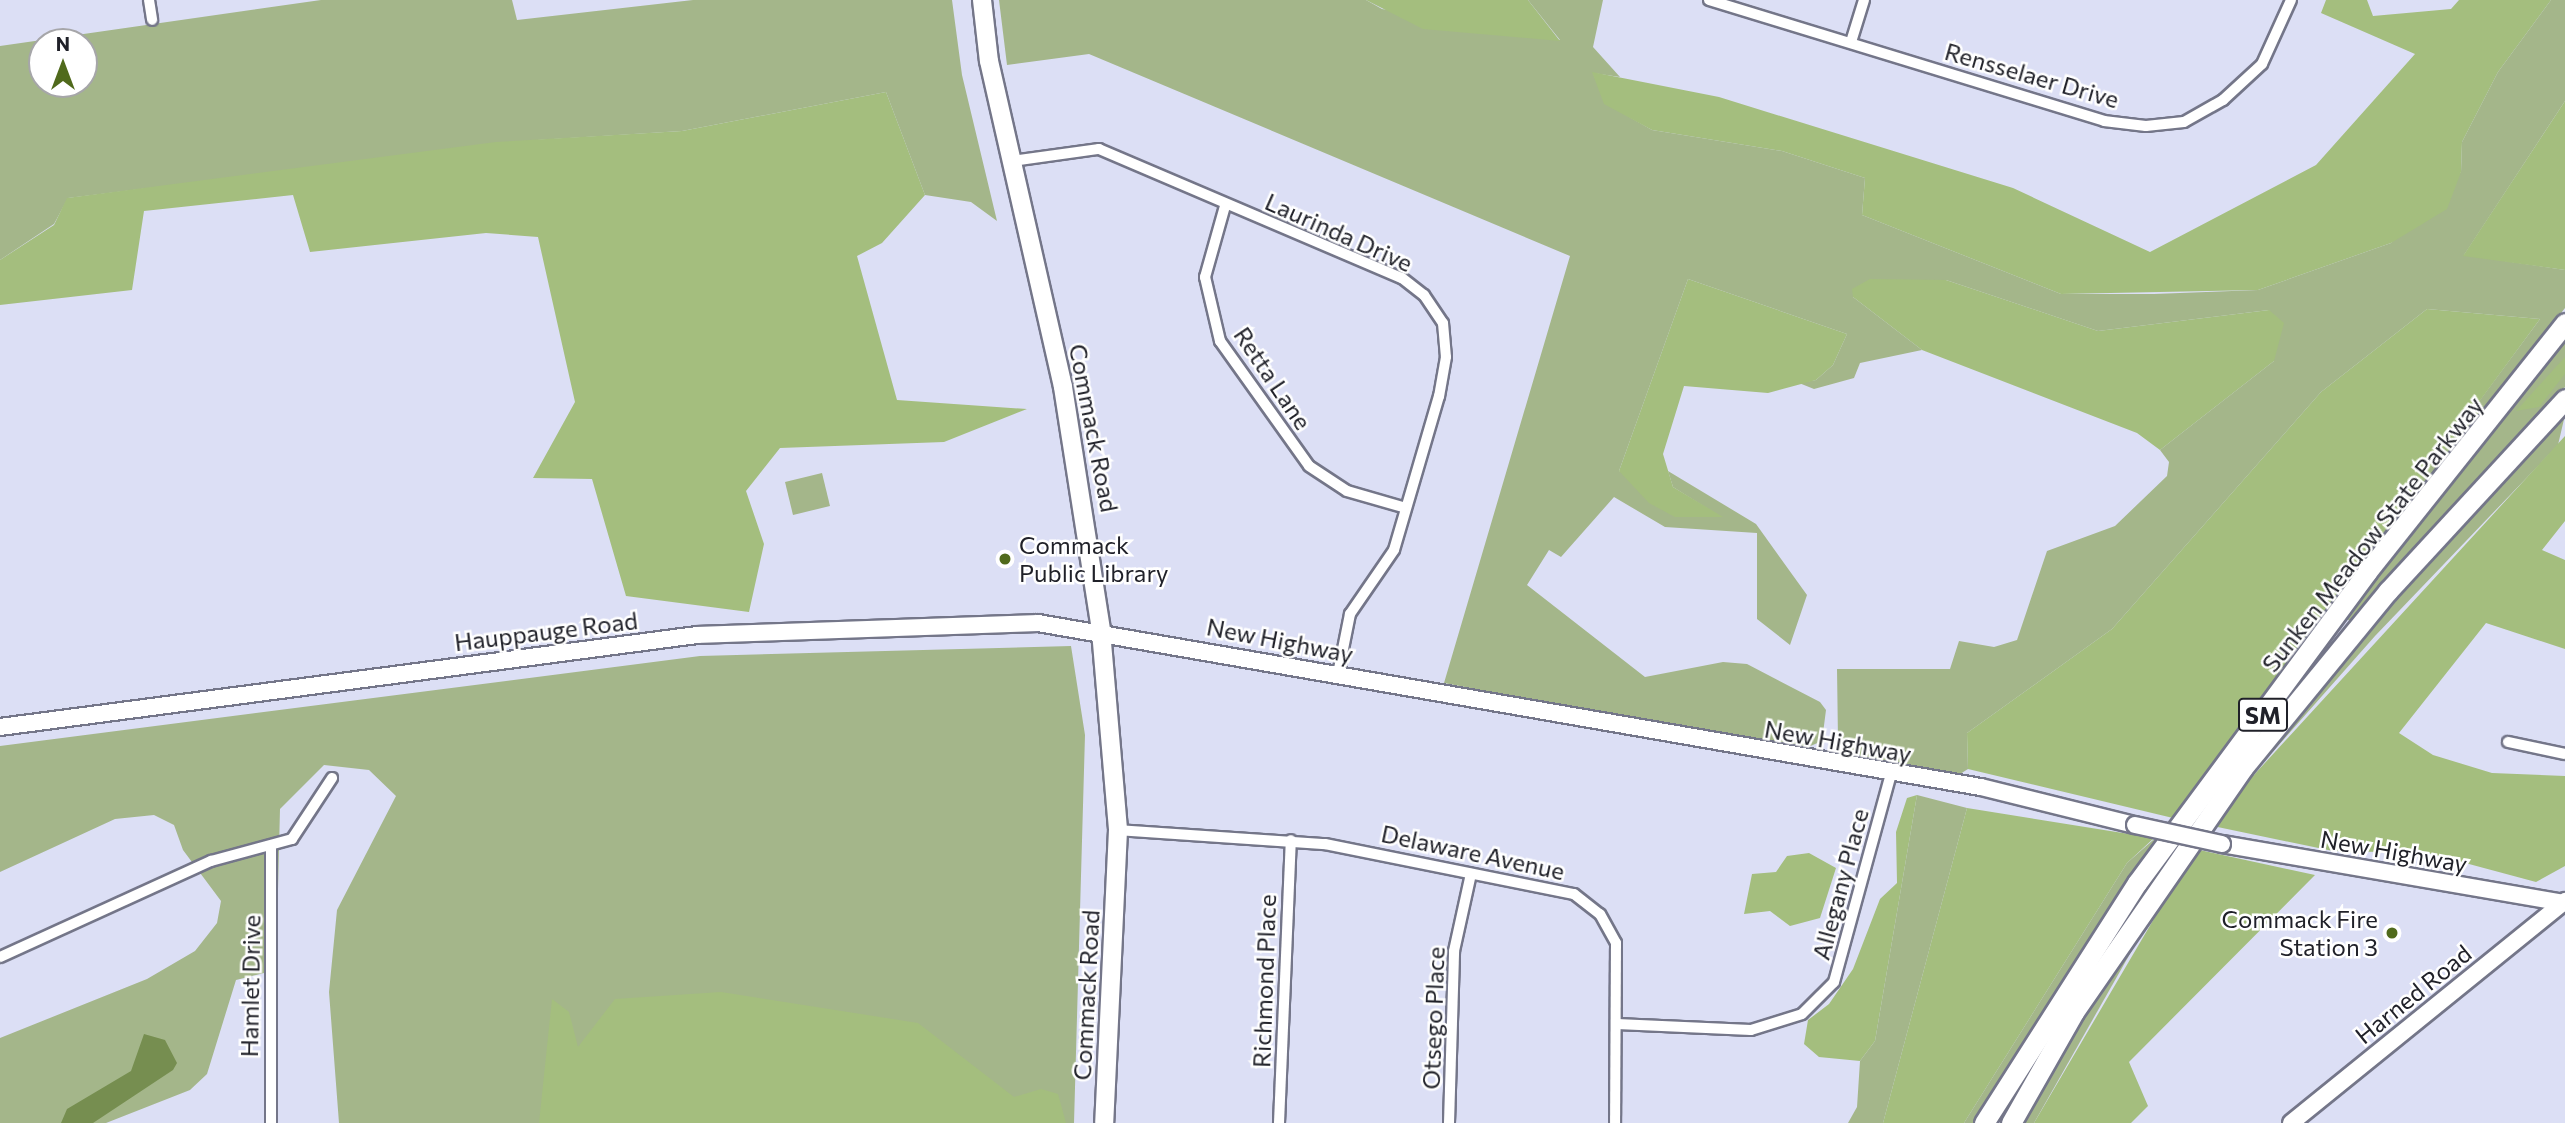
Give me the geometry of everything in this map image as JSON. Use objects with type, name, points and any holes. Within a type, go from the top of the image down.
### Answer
[{"type":"highway","name":"Sunken Meadow State Parkway","points":[[1984,1123],[2137,883],[2367,572],[2565,323]]},
{"type":"highway","name":"Sunken Meadow State Parkway","points":[[2011,1123],[2096,979],[2243,768],[2388,591],[2565,398]]},
{"type":"main road","name":"Commack Road","points":[[982,0],[1012,161],[1063,387],[1101,631],[1118,830],[1104,1123]]},
{"type":"street","points":[[149,0],[152,20]]},
{"type":"street","name":"Rensselaer Drive","points":[[1709,0],[2104,121],[2146,126],[2183,122],[2223,100],[2262,64],[2291,0]]},
{"type":"street","points":[[1851,42],[1864,0]]},
{"type":"street","name":"Laurinda Drive","points":[[1012,161],[1099,149],[1225,206],[1402,278],[1443,323],[1446,358],[1439,396],[1394,550],[1350,614],[1338,674]]},
{"type":"street","name":"Retta Lane","points":[[1225,206],[1205,277],[1220,341],[1309,466],[1348,491],[1406,508]]},
{"type":"street","name":"Hauppauge Road","points":[[0,727],[697,635],[1038,623],[1101,631]]},
{"type":"street","name":"New Highway","points":[[1101,631],[1891,774],[1981,787],[2222,844],[2564,902]]},
{"type":"street","points":[[2508,742],[2565,754]]},
{"type":"street","name":"Allegany Place","points":[[1617,1024],[1751,1030],[1802,1014],[1834,982],[1891,774]]},
{"type":"street","points":[[0,957],[211,861],[271,849],[296,834],[332,778]]},
{"type":"street","name":"Delaware Avenue","points":[[1118,830],[1291,840],[1574,894],[1600,914],[1616,943],[1615,1123]]},
{"type":"street","name":"Richmond Place","points":[[1279,1123],[1291,840]]},
{"type":"street","name":"Hamlet Drive","points":[[271,849],[271,1123]]},
{"type":"street","name":"Otsego Place","points":[[1449,1123],[1454,951],[1471,874]]},
{"type":"street","name":"Harned Road","points":[[2291,1123],[2564,902]]},
{"type":"shaded area","points":[[321,0],[512,0],[517,20],[693,0],[952,0],[962,75],[997,221],[971,202],[925,195],[886,92],[682,131],[537,140],[68,198],[54,224],[0,260],[0,46],[28,42],[28,98],[98,98],[98,32]]},
{"type":"shaded area","points":[[999,0],[1366,0],[1382,9],[1560,40],[1528,0],[1603,0],[1593,47],[1620,77],[1593,73],[1605,103],[1652,130],[1782,151],[1865,178],[1862,215],[2061,294],[2154,294],[2258,290],[2391,243],[2461,172],[2462,142],[2498,72],[2551,0],[2565,0],[2565,101],[2464,255],[2565,270],[2565,308],[2193,788],[2540,319],[2427,309],[2321,392],[2112,629],[1967,733],[1968,769],[1960,774],[1850,758],[1838,741],[1837,669],[1950,669],[1959,641],[1994,647],[2017,640],[2047,551],[2115,526],[2167,476],[2169,462],[2160,450],[2274,361],[2269,310],[2098,331],[1946,280],[1853,297],[1922,350],[1860,363],[1854,378],[1814,389],[1799,383],[1816,380],[1833,365],[1847,334],[1688,279],[1619,471],[1721,517],[1673,487],[1668,471],[1756,524],[1807,595],[1790,645],[1757,619],[1757,533],[1665,527],[1614,497],[1561,557],[1549,550],[1527,585],[1645,677],[1723,662],[1747,664],[1820,702],[1826,710],[1822,741],[1799,751],[1444,683],[1570,256],[1089,54],[1007,65]]},
{"type":"shaded area","points":[[1366,0],[1528,0],[1560,41],[1423,29]]},
{"type":"shaded area","points":[[2326,0],[2367,0],[2373,16],[2451,9],[2459,0],[2551,0],[2498,72],[2462,142],[2461,172],[2447,209],[2391,243],[2258,290],[2061,294],[1862,215],[1865,178],[1782,151],[1652,130],[1604,104],[1592,72],[1719,97],[2013,188],[2150,252],[2316,165],[2415,54],[2321,13]]},
{"type":"shaded area","points":[[886,92],[925,195],[882,243],[857,256],[897,400],[1027,409],[944,442],[780,448],[746,491],[764,544],[749,612],[626,596],[592,479],[533,478],[575,402],[538,237],[486,233],[310,252],[293,195],[144,211],[132,290],[0,305],[0,260],[54,225],[67,198],[496,142],[682,131]]},
{"type":"shaded area","points":[[2565,101],[2565,270],[2463,256]]},
{"type":"shaded area","points":[[1688,279],[1847,334],[1833,365],[1816,380],[1768,393],[1684,386],[1663,454],[1673,487],[1723,517],[1675,517],[1649,503],[1619,471]]},
{"type":"shaded area","points":[[1870,279],[1946,280],[2098,331],[2269,310],[2284,323],[2274,361],[2160,450],[2137,433],[1922,350],[1853,297],[1852,289]]},
{"type":"shaded area","points":[[2427,309],[2540,319],[2173,818],[1968,769],[1967,733],[2112,629],[2321,392]]},
{"type":"shaded area","points":[[2565,333],[2565,387],[2353,624],[2346,618]]},
{"type":"shaded area","points":[[2565,357],[2565,374],[2539,407],[2516,411]]},
{"type":"shaded area","points":[[2565,415],[2558,445],[2375,636],[2208,825],[2341,657]]},
{"type":"shaded area","points":[[2565,436],[2565,521],[2542,550],[2565,560],[2565,649],[2486,623],[2399,733],[2433,755],[2492,773],[2565,776],[2565,866],[2536,882],[2428,853],[2333,851],[2208,825]]},
{"type":"shaded area","points":[[822,473],[830,506],[793,515],[785,482]]},
{"type":"shaded area","points":[[1071,646],[1085,735],[1074,1123],[339,1123],[329,992],[337,910],[396,796],[369,770],[324,765],[280,809],[276,970],[236,980],[207,1074],[190,1090],[106,1123],[0,1123],[0,1038],[147,979],[195,951],[217,923],[221,901],[183,850],[174,825],[154,815],[115,819],[0,872],[0,746],[700,656]]},
{"type":"shaded area","points":[[1917,795],[1967,808],[1883,1123],[1848,1123],[1857,1107],[1860,1061],[1875,1041]]},
{"type":"shaded area","points":[[1917,795],[1875,1041],[1860,1061],[1819,1057],[1804,1044],[1808,1020],[1829,1004],[1853,969],[1880,899],[1897,883],[1896,832],[1907,798]]},
{"type":"shaded area","points":[[1967,808],[2154,838],[2127,863],[1964,1123],[1883,1123]]},
{"type":"shaded area","points":[[2153,840],[2159,842],[2114,901],[1977,1123],[1964,1123],[2127,863]]},
{"type":"shaded area","points":[[2190,848],[2034,1123],[2016,1123],[2022,1112]]},
{"type":"shaded area","points":[[2195,849],[2315,875],[2129,1062],[2148,1106],[2131,1123],[2034,1123]]},
{"type":"shaded area","points":[[1809,853],[1836,868],[1820,918],[1790,926],[1770,911],[1744,914],[1752,874],[1776,872],[1787,856]]},
{"type":"shaded area","points":[[721,992],[918,1023],[1014,1097],[1041,1089],[1058,1094],[1066,1123],[539,1123],[552,999],[569,1012],[578,1047],[615,999]]},
{"type":"shaded area","points":[[144,1034],[165,1040],[177,1063],[173,1070],[93,1123],[61,1123],[67,1109],[131,1071]]},
{"type":"place","name":"Commack Public Library","points":[[1005,559]]},
{"type":"place","name":"Commack Fire Station 3","points":[[2392,933]]}]
